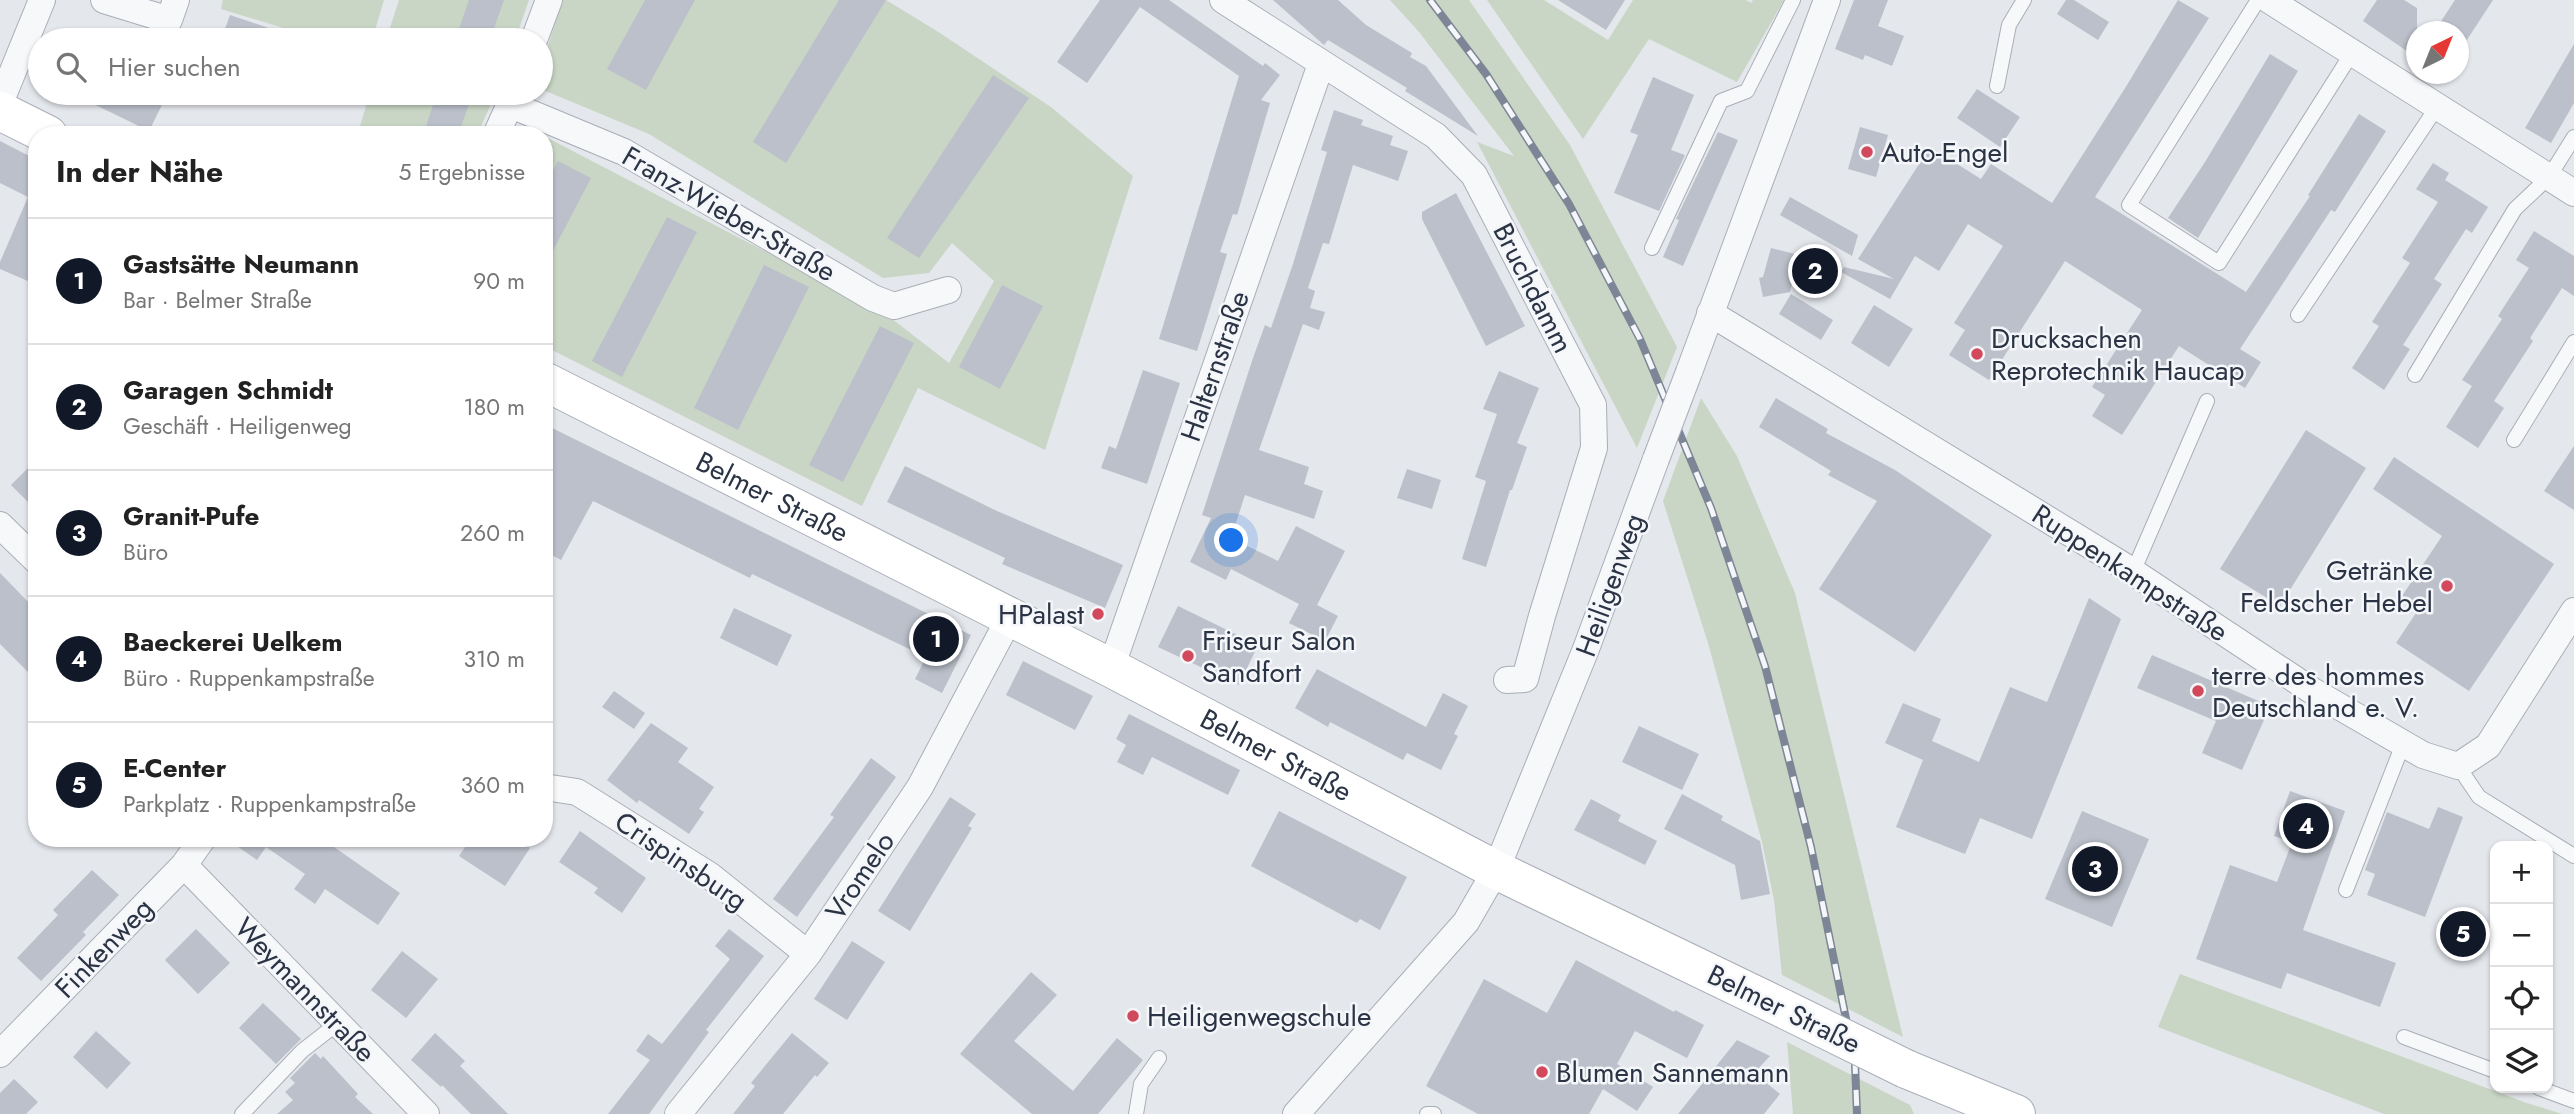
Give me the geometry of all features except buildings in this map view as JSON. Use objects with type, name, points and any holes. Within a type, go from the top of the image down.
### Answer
[{"type":"street","points":[[31,28],[42,0]]},
{"type":"street","points":[[104,0],[169,20],[176,0]]},
{"type":"street","points":[[538,28],[549,0]]},
{"type":"street","name":"Bruchdamm","points":[[1223,0],[1436,136],[1474,175],[1593,405],[1594,448],[1525,679],[1507,680]]},
{"type":"street","name":"Heiligenweg","points":[[1296,1114],[1466,922],[1496,870],[1586,649],[1827,0]]},
{"type":"street","points":[[2269,0],[2574,193]]},
{"type":"street","points":[[0,103],[28,34]]},
{"type":"street","name":"Halternstraße","points":[[1111,668],[1321,64]]},
{"type":"street","points":[[500,126],[510,105]]},
{"type":"street","name":"Franz-Wieber-Straße","points":[[526,105],[624,152],[873,298],[894,306],[948,290]]},
{"type":"street","points":[[0,111],[30,126]]},
{"type":"street","name":"Ruppenkampstraße","points":[[1710,313],[2133,572],[2311,690],[2423,755],[2458,766]]},
{"type":"street","name":"Belmer Straße","points":[[553,386],[1111,668],[1496,870],[1906,1069],[2016,1114]]},
{"type":"street","points":[[0,525],[28,552]]},
{"type":"street","points":[[2458,766],[2488,746],[2574,611]]},
{"type":"street","name":"Vromelo","points":[[678,1114],[808,954],[920,787],[1010,617]]},
{"type":"street","name":"Crispinsburg","points":[[553,788],[577,792],[709,875],[808,954]]},
{"type":"street","name":"Finkenweg","points":[[0,1054],[184,865],[197,847]]},
{"type":"street","name":"Weymannstraße","points":[[184,865],[426,1114]]},
{"type":"lane","points":[[1651,248],[1721,101],[1747,91],[1793,0]]},
{"type":"lane","points":[[1997,86],[2009,25],[2024,0]]},
{"type":"lane","points":[[2258,0],[2129,205],[2219,263],[2352,53]]},
{"type":"lane","points":[[2298,314],[2437,107]]},
{"type":"lane","points":[[2415,375],[2515,209],[2549,177],[2574,137]]},
{"type":"lane","points":[[2514,440],[2574,342]]},
{"type":"lane","points":[[2133,572],[2207,401]]},
{"type":"lane","points":[[2346,890],[2403,744]]},
{"type":"lane","points":[[2458,766],[2479,797],[2574,856]]},
{"type":"lane","points":[[242,1114],[302,1051],[338,1023]]},
{"type":"lane","points":[[2404,1037],[2490,1069]]},
{"type":"lane","points":[[1136,1114],[1141,1084],[1159,1058]]},
{"type":"lane","points":[[2552,1093],[2574,1101]]},
{"type":"lane","points":[[1427,1114],[1434,1114]]},
{"type":"green space","points":[[223,0],[384,0],[376,28],[284,28],[221,9]]},
{"type":"green space","points":[[399,0],[529,0],[519,28],[390,28]]},
{"type":"green space","points":[[563,0],[886,0],[1051,107],[1133,176],[1045,450],[918,388],[862,506],[553,351],[553,141],[887,315],[949,363],[994,281],[952,243],[929,273],[883,278],[649,134],[553,94],[553,30]]},
{"type":"green space","points":[[1390,0],[1469,0],[1570,145],[1677,347],[1637,448],[1477,142],[1514,156],[1419,32]]},
{"type":"green space","points":[[1487,0],[1544,0],[1608,40],[1633,0],[1746,0],[1751,3],[1753,0],[1784,0],[1737,82],[1649,39],[1583,139]]},
{"type":"green space","points":[[366,105],[491,105],[481,126],[360,126]]},
{"type":"green space","points":[[1701,398],[1737,456],[1795,593],[1903,1037],[1782,975],[1774,900],[1762,842],[1708,643],[1663,501]]},
{"type":"green space","points":[[2180,974],[2490,1089],[2490,1093],[2500,1093],[2562,1114],[2384,1114],[2158,1027]]},
{"type":"green space","points":[[1787,1042],[1910,1105],[1914,1114],[1793,1114]]},
{"type":"railway","points":[[1430,0],[1486,74],[1569,204],[1640,339],[1711,508],[1765,666],[1811,847],[1855,1063],[1857,1114]]},
{"type":"place","name":"Auto-Engel","points":[[1867,152]]},
{"type":"place","name":"Garagen Schmidt","points":[[1815,271]]},
{"type":"place","name":"Drucksachen Reprotechnik Haucap","points":[[1977,354]]},
{"type":"place","name":"Getränke Feldscher Hebel","points":[[2447,586]]},
{"type":"place","name":"HPalast","points":[[1098,614]]},
{"type":"place","name":"Gastsätte Neumann","points":[[936,639]]},
{"type":"place","name":"Friseur Salon Sandfort","points":[[1188,656]]},
{"type":"place","name":"terre des hommes Deutschland e. V.","points":[[2198,691]]},
{"type":"place","name":"Baeckerei Uelkem","points":[[2306,826]]},
{"type":"place","name":"Granit-Pufe","points":[[2095,869]]},
{"type":"place","name":"E-Center","points":[[2463,934]]},
{"type":"place","name":"Heiligenwegschule","points":[[1133,1016]]},
{"type":"place","name":"Blumen Sannemann","points":[[1542,1072]]}]
